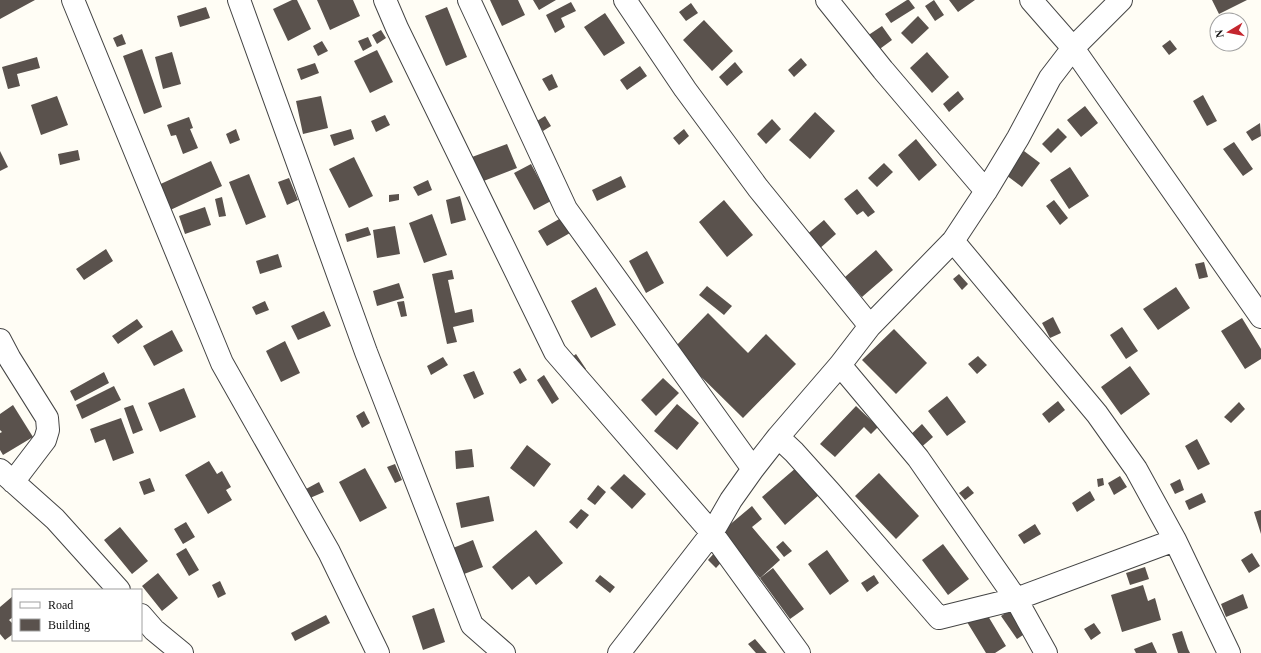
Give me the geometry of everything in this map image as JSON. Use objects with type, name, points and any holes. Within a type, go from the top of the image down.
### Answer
[{"type":"street","points":[[73,0],[222,363],[329,552],[378,653]]},
{"type":"street","points":[[239,0],[366,352],[472,625],[504,653]]},
{"type":"street","points":[[385,0],[397,28],[555,352],[712,533],[800,653]]},
{"type":"street","points":[[468,0],[566,209],[753,469]]},
{"type":"street","points":[[625,0],[685,89],[758,188],[870,326]]},
{"type":"street","points":[[827,0],[883,70],[986,191]]},
{"type":"street","points":[[1031,0],[1073,48],[1261,317]]},
{"type":"street","points":[[619,653],[712,533],[731,500],[778,437],[840,365],[870,326],[953,241],[986,191],[1018,138],[1050,78],[1073,48],[1121,0]]},
{"type":"street","points":[[953,241],[1097,414],[1136,469],[1175,540],[1229,653]]},
{"type":"street","points":[[0,340],[46,418],[48,430],[45,440],[7,476],[55,519],[117,589]]},
{"type":"street","points":[[840,365],[918,458],[1016,599],[1046,653]]},
{"type":"street","points":[[778,437],[794,452],[830,492],[939,618],[1016,599],[1175,540]]},
{"type":"street","points":[[142,616],[154,630],[182,653]]},
{"type":"building","points":[[0,0],[35,0],[0,19]]},
{"type":"building","points":[[292,0],[297,0],[311,29],[288,41],[273,9]]},
{"type":"building","points":[[317,0],[353,0],[360,16],[330,30]]},
{"type":"building","points":[[490,0],[518,0],[525,15],[502,26]]},
{"type":"building","points":[[533,0],[556,0],[539,10]]},
{"type":"building","points":[[909,0],[915,8],[891,23],[885,14]]},
{"type":"building","points":[[934,0],[944,15],[935,21],[925,6]]},
{"type":"building","points":[[949,0],[975,0],[958,12]]},
{"type":"building","points":[[1212,0],[1247,0],[1223,12],[1218,12]]},
{"type":"building","points":[[571,2],[576,11],[561,18],[565,27],[555,33],[546,15]]},
{"type":"building","points":[[691,3],[698,13],[686,21],[679,12]]},
{"type":"building","points":[[206,7],[210,18],[180,27],[177,16]]},
{"type":"building","points":[[447,7],[467,57],[446,66],[425,16]]},
{"type":"building","points":[[605,13],[625,43],[604,56],[584,27]]},
{"type":"building","points":[[918,16],[929,28],[912,44],[901,33]]},
{"type":"building","points":[[704,20],[733,51],[712,71],[683,40]]},
{"type":"building","points":[[882,26],[892,40],[877,51],[867,36]]},
{"type":"building","points":[[381,30],[386,38],[377,44],[372,35]]},
{"type":"building","points":[[122,34],[126,44],[117,47],[113,38]]},
{"type":"building","points":[[368,37],[372,46],[363,51],[358,41]]},
{"type":"building","points":[[1170,40],[1177,49],[1169,55],[1162,46]]},
{"type":"building","points":[[322,41],[328,51],[318,56],[313,46]]},
{"type":"building","points":[[142,49],[162,107],[144,114],[123,56]]},
{"type":"building","points":[[377,50],[393,82],[370,93],[354,61]]},
{"type":"building","points":[[172,52],[181,84],[163,89],[155,57]]},
{"type":"building","points":[[927,52],[949,77],[932,93],[910,68]]},
{"type":"building","points":[[37,57],[40,68],[17,74],[20,86],[8,89],[2,67]]},
{"type":"building","points":[[801,58],[807,65],[794,77],[788,70]]},
{"type":"building","points":[[735,62],[743,72],[727,86],[719,77]]},
{"type":"building","points":[[315,63],[319,73],[301,80],[297,69]]},
{"type":"building","points":[[640,66],[647,76],[627,90],[620,80]]},
{"type":"building","points":[[552,74],[558,87],[549,91],[542,79]]},
{"type":"building","points":[[958,91],[964,99],[949,112],[943,104]]},
{"type":"building","points":[[1203,95],[1217,121],[1207,126],[1193,101]]},
{"type":"building","points":[[57,96],[68,125],[41,135],[31,105]]},
{"type":"building","points":[[321,96],[328,128],[303,134],[296,101]]},
{"type":"building","points":[[1085,106],[1098,123],[1081,137],[1067,120]]},
{"type":"building","points":[[815,112],[835,131],[810,159],[789,140]]},
{"type":"building","points":[[385,115],[390,125],[376,132],[371,121]]},
{"type":"building","points":[[545,116],[551,126],[543,131],[537,121]]},
{"type":"building","points":[[189,117],[193,128],[190,129],[198,148],[183,154],[176,135],[171,136],[167,125]]},
{"type":"building","points":[[772,119],[781,129],[766,144],[757,134]]},
{"type":"building","points":[[1260,123],[1261,136],[1252,141],[1246,132]]},
{"type":"building","points":[[1058,128],[1067,137],[1051,153],[1042,144]]},
{"type":"building","points":[[236,129],[240,140],[230,144],[226,134]]},
{"type":"building","points":[[351,129],[354,139],[334,146],[330,135]]},
{"type":"building","points":[[684,129],[689,136],[679,145],[673,138]]},
{"type":"building","points":[[916,139],[937,165],[919,181],[898,155]]},
{"type":"building","points":[[1234,142],[1253,169],[1243,176],[1223,149]]},
{"type":"building","points":[[507,144],[517,168],[481,182],[472,157]]},
{"type":"building","points":[[78,150],[80,160],[60,165],[58,154]]},
{"type":"building","points":[[0,151],[8,167],[0,171]]},
{"type":"building","points":[[1024,151],[1040,163],[1022,187],[1006,175]]},
{"type":"building","points":[[354,157],[373,196],[349,208],[329,169]]},
{"type":"building","points":[[211,161],[222,186],[166,212],[154,187]]},
{"type":"building","points":[[884,163],[893,172],[877,187],[868,178]]},
{"type":"building","points":[[531,164],[551,201],[534,210],[514,173]]},
{"type":"building","points":[[1070,167],[1089,196],[1069,209],[1050,180]]},
{"type":"building","points":[[249,174],[266,217],[246,225],[229,182]]},
{"type":"building","points":[[621,176],[626,187],[597,201],[592,190]]},
{"type":"building","points":[[289,178],[298,200],[287,205],[278,182]]},
{"type":"building","points":[[428,180],[432,190],[418,196],[413,187]]},
{"type":"building","points":[[857,189],[875,212],[868,217],[863,211],[857,215],[844,199]]},
{"type":"building","points":[[399,194],[399,200],[389,202],[389,195]]},
{"type":"building","points":[[460,196],[466,220],[451,224],[446,200]]},
{"type":"building","points":[[222,197],[226,216],[219,217],[215,199]]},
{"type":"building","points":[[724,200],[753,235],[727,257],[699,222]]},
{"type":"building","points":[[1054,200],[1068,218],[1060,225],[1046,206]]},
{"type":"building","points":[[205,207],[211,225],[185,234],[179,216]]},
{"type":"building","points":[[432,214],[447,255],[424,263],[409,223]]},
{"type":"building","points":[[561,218],[570,233],[547,246],[538,231]]},
{"type":"building","points":[[824,220],[836,234],[818,250],[805,236]]},
{"type":"building","points":[[395,226],[400,254],[377,258],[373,230]]},
{"type":"building","points":[[368,227],[371,235],[347,242],[345,234]]},
{"type":"building","points":[[106,249],[113,261],[84,280],[76,269]]},
{"type":"building","points":[[876,250],[893,270],[862,297],[845,277]]},
{"type":"building","points":[[647,251],[664,283],[646,293],[629,261]]},
{"type":"building","points":[[278,254],[282,267],[260,274],[256,261]]},
{"type":"building","points":[[1204,262],[1208,277],[1199,279],[1195,264]]},
{"type":"building","points":[[452,270],[454,279],[448,280],[455,313],[472,309],[474,322],[453,327],[457,342],[447,344],[432,274]]},
{"type":"building","points":[[959,274],[968,284],[962,290],[953,279]]},
{"type":"building","points":[[399,283],[404,298],[377,306],[373,291]]},
{"type":"building","points":[[707,286],[732,306],[724,315],[699,295]]},
{"type":"building","points":[[596,287],[616,325],[591,338],[571,301]]},
{"type":"building","points":[[1176,287],[1190,308],[1158,330],[1143,309]]},
{"type":"building","points":[[265,301],[269,310],[256,315],[252,307]]},
{"type":"building","points":[[404,301],[407,316],[401,317],[397,302]]},
{"type":"building","points":[[324,311],[331,326],[298,340],[291,326]]},
{"type":"building","points":[[708,313],[748,353],[766,334],[796,364],[743,418],[673,349]]},
{"type":"building","points":[[1053,317],[1061,333],[1050,338],[1042,323]]},
{"type":"building","points":[[1242,318],[1261,349],[1261,359],[1245,369],[1221,331]]},
{"type":"building","points":[[137,319],[143,327],[118,344],[112,336]]},
{"type":"building","points":[[1122,327],[1138,351],[1126,359],[1110,335]]},
{"type":"building","points":[[894,329],[927,363],[896,394],[862,360]]},
{"type":"building","points":[[172,330],[183,351],[154,366],[143,346]]},
{"type":"building","points":[[285,341],[300,373],[281,382],[266,351]]},
{"type":"building","points":[[576,354],[586,369],[578,375],[567,361]]},
{"type":"building","points":[[978,356],[987,365],[977,374],[968,364]]},
{"type":"building","points":[[443,357],[448,365],[431,375],[427,366]]},
{"type":"building","points":[[1130,366],[1150,394],[1121,415],[1101,387]]},
{"type":"building","points":[[520,368],[527,380],[520,384],[513,372]]},
{"type":"building","points":[[474,371],[484,394],[474,399],[463,375]]},
{"type":"building","points":[[104,372],[109,383],[75,401],[70,391]]},
{"type":"building","points":[[544,375],[559,399],[552,404],[537,380]]},
{"type":"building","points":[[663,378],[679,393],[656,416],[641,400]]},
{"type":"building","points":[[114,386],[121,400],[82,419],[76,405]]},
{"type":"building","points":[[184,388],[196,417],[160,432],[148,403]]},
{"type":"building","points":[[947,396],[966,422],[947,436],[928,411]]},
{"type":"building","points":[[1058,401],[1065,410],[1049,423],[1042,414]]},
{"type":"building","points":[[1239,402],[1245,409],[1231,423],[1224,417]]},
{"type":"building","points":[[677,404],[699,423],[677,450],[654,431]]},
{"type":"building","points":[[13,405],[33,437],[3,455],[0,450],[0,433],[2,432],[0,430],[0,414]]},
{"type":"building","points":[[133,405],[143,430],[133,434],[124,408]]},
{"type":"building","points":[[856,406],[878,427],[871,434],[864,427],[835,457],[820,444]]},
{"type":"building","points":[[364,411],[370,423],[362,428],[356,416]]},
{"type":"building","points":[[121,418],[134,453],[113,461],[105,439],[95,443],[90,429]]},
{"type":"building","points":[[922,424],[933,437],[918,450],[907,438]]},
{"type":"building","points":[[1197,439],[1210,464],[1198,470],[1185,446]]},
{"type":"building","points":[[527,445],[551,464],[534,487],[510,468]]},
{"type":"building","points":[[472,449],[474,467],[456,469],[455,451]]},
{"type":"building","points":[[209,461],[217,474],[222,471],[231,487],[226,490],[232,500],[208,514],[185,475]]},
{"type":"building","points":[[395,464],[402,480],[395,483],[387,467]]},
{"type":"building","points":[[797,467],[820,494],[785,525],[762,497]]},
{"type":"building","points":[[365,468],[387,508],[360,522],[339,482]]},
{"type":"building","points":[[879,473],[919,516],[896,539],[855,496]]},
{"type":"building","points":[[624,474],[646,494],[632,509],[610,488]]},
{"type":"building","points":[[1120,476],[1127,487],[1114,495],[1108,483]]},
{"type":"building","points":[[150,478],[155,491],[144,495],[139,482]]},
{"type":"building","points":[[1103,478],[1104,485],[1098,487],[1097,479]]},
{"type":"building","points":[[1180,479],[1184,490],[1175,494],[1170,484]]},
{"type":"building","points":[[319,482],[324,492],[310,498],[306,489]]},
{"type":"building","points":[[598,485],[606,492],[595,505],[587,499]]},
{"type":"building","points":[[968,486],[974,493],[965,500],[959,493]]},
{"type":"building","points":[[1090,491],[1095,500],[1077,512],[1072,503]]},
{"type":"building","points":[[1202,493],[1206,502],[1189,510],[1185,501]]},
{"type":"building","points":[[489,496],[494,521],[461,528],[456,503]]},
{"type":"building","points":[[752,506],[762,519],[752,527],[780,560],[760,578],[721,532]]},
{"type":"building","points":[[581,509],[589,515],[577,529],[569,522]]},
{"type":"building","points":[[1261,510],[1261,534],[1254,512]]},
{"type":"building","points":[[186,522],[195,537],[183,544],[174,529]]},
{"type":"building","points":[[1035,524],[1041,534],[1024,544],[1018,535]]},
{"type":"building","points":[[120,527],[148,561],[132,574],[104,540]]},
{"type":"building","points":[[536,530],[563,563],[536,585],[529,576],[512,590],[492,567]]},
{"type":"building","points":[[473,540],[483,567],[464,574],[453,548]]},
{"type":"building","points":[[783,541],[792,551],[784,557],[776,547]]},
{"type":"building","points":[[943,544],[969,579],[948,595],[922,560]]},
{"type":"building","points":[[186,548],[199,570],[189,576],[176,554]]},
{"type":"building","points":[[827,550],[849,581],[830,595],[808,564]]},
{"type":"building","points":[[716,551],[725,558],[716,568],[708,560]]},
{"type":"building","points":[[1252,553],[1260,566],[1249,573],[1241,560]]},
{"type":"building","points":[[1145,567],[1149,579],[1130,585],[1126,573]]},
{"type":"building","points":[[773,568],[804,609],[790,619],[760,578]]},
{"type":"building","points":[[158,573],[178,598],[162,611],[142,586]]},
{"type":"building","points":[[600,575],[615,587],[610,593],[595,581]]},
{"type":"building","points":[[874,575],[879,583],[867,592],[861,583]]},
{"type":"building","points":[[220,581],[226,594],[218,598],[212,585]]},
{"type":"building","points":[[1143,585],[1148,601],[1155,598],[1161,620],[1122,632],[1111,595]]},
{"type":"building","points":[[1243,594],[1248,608],[1226,617],[1221,604]]},
{"type":"building","points":[[12,597],[12,618],[9,620],[12,623],[12,635],[5,640],[0,634],[0,607]]},
{"type":"building","points":[[434,608],[445,642],[423,650],[412,616]]},
{"type":"building","points":[[1010,610],[1026,633],[1017,639],[1001,616]]},
{"type":"building","points":[[985,611],[1006,646],[995,653],[986,653],[967,622]]},
{"type":"building","points":[[326,615],[330,623],[295,641],[291,633]]},
{"type":"building","points":[[1094,623],[1101,633],[1091,640],[1084,629]]},
{"type":"building","points":[[1182,631],[1190,653],[1178,653],[1172,634]]},
{"type":"building","points":[[755,639],[767,653],[756,653],[748,644]]},
{"type":"building","points":[[1152,642],[1157,653],[1136,653],[1134,649]]}]
